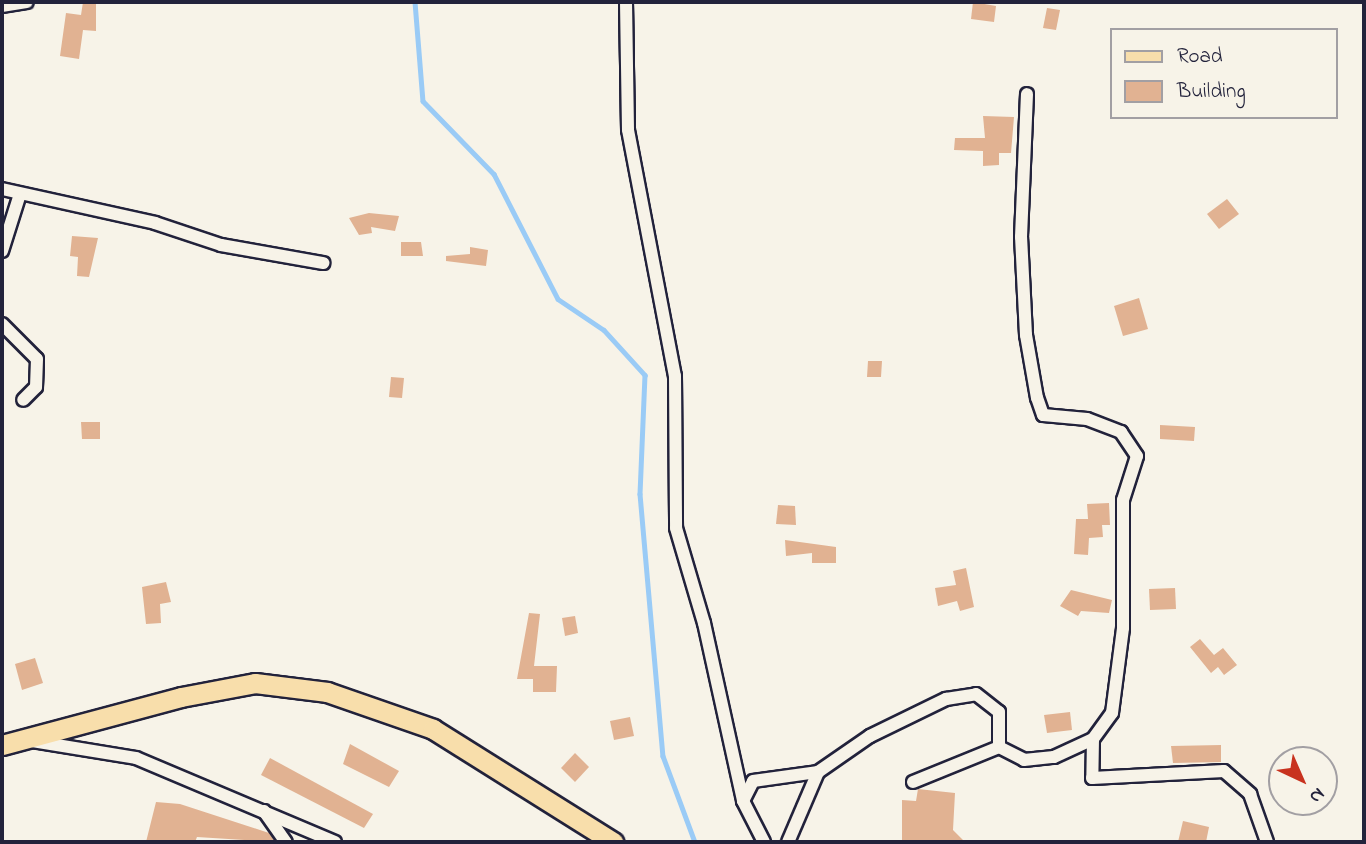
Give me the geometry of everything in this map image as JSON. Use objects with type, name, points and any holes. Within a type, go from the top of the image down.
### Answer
[{"type":"main road","points":[[2,745],[181,697],[255,683],[327,692],[433,729],[613,842]]},
{"type":"street","points":[[2,6],[27,2]]},
{"type":"street","points":[[626,2],[628,130],[675,376],[676,528],[704,623],[743,801],[764,842]]},
{"type":"street","points":[[913,782],[999,747],[1024,760],[1054,757],[1093,739],[1112,713],[1123,628],[1123,500],[1137,456],[1121,432],[1087,419],[1043,415],[1037,398],[1026,335],[1021,237],[1027,94]]},
{"type":"street","points":[[2,190],[155,223],[221,246],[323,263]]},
{"type":"street","points":[[2,251],[20,194]]},
{"type":"street","points":[[2,324],[37,359],[36,387],[23,400]]},
{"type":"street","points":[[743,801],[754,781],[818,772],[870,736],[946,699],[976,694],[999,712],[999,747]]},
{"type":"street","points":[[1093,739],[1092,778],[1224,771],[1251,794],[1267,842]]},
{"type":"street","points":[[28,740],[136,758],[335,842]]},
{"type":"street","points":[[788,842],[818,772]]},
{"type":"street","points":[[263,810],[286,842]]},
{"type":"building","points":[[83,2],[96,2],[96,31],[83,30],[79,59],[60,56],[66,13],[81,15]]},
{"type":"building","points":[[973,2],[996,6],[994,22],[971,19]]},
{"type":"building","points":[[1047,8],[1060,10],[1056,30],[1043,28]]},
{"type":"building","points":[[983,116],[1014,117],[1011,153],[999,153],[999,165],[983,166],[983,151],[954,150],[955,138],[985,138]]},
{"type":"building","points":[[1227,199],[1239,214],[1219,229],[1207,214]]},
{"type":"building","points":[[369,213],[399,216],[395,231],[371,227],[372,233],[359,235],[349,218]]},
{"type":"building","points":[[72,236],[98,238],[89,277],[77,276],[78,257],[70,256]]},
{"type":"building","points":[[401,242],[421,242],[423,256],[401,256]]},
{"type":"building","points":[[470,247],[488,250],[486,266],[446,261],[446,256],[470,254]]},
{"type":"building","points":[[1139,298],[1148,329],[1123,336],[1114,306]]},
{"type":"building","points":[[868,361],[882,361],[881,377],[867,377]]},
{"type":"building","points":[[391,377],[404,378],[402,398],[389,397]]},
{"type":"building","points":[[81,422],[100,422],[100,439],[82,439]]},
{"type":"building","points":[[1160,425],[1195,427],[1194,441],[1160,439]]},
{"type":"building","points":[[1109,503],[1110,525],[1102,525],[1103,537],[1089,538],[1088,555],[1074,554],[1076,519],[1088,519],[1087,504]]},
{"type":"building","points":[[778,505],[795,506],[796,525],[776,524]]},
{"type":"building","points":[[785,540],[836,547],[836,563],[812,563],[812,553],[786,556]]},
{"type":"building","points":[[966,568],[974,607],[960,611],[957,601],[938,606],[935,588],[956,585],[953,571]]},
{"type":"building","points":[[166,582],[171,602],[160,604],[161,623],[146,624],[142,587]]},
{"type":"building","points":[[1175,588],[1176,609],[1150,610],[1149,589]]},
{"type":"building","points":[[1071,590],[1112,600],[1109,613],[1081,611],[1078,616],[1060,606]]},
{"type":"building","points":[[529,613],[540,614],[534,666],[557,666],[556,692],[533,692],[533,679],[517,679]]},
{"type":"building","points":[[575,616],[578,633],[565,636],[562,618]]},
{"type":"building","points":[[1200,639],[1214,655],[1223,648],[1237,665],[1224,675],[1218,667],[1211,673],[1190,647]]},
{"type":"building","points":[[35,658],[43,683],[22,690],[15,664]]},
{"type":"building","points":[[1070,712],[1072,730],[1047,733],[1044,715]]},
{"type":"building","points":[[630,717],[634,736],[614,740],[610,721]]},
{"type":"building","points":[[350,744],[399,771],[389,787],[343,764]]},
{"type":"building","points":[[1221,745],[1221,762],[1173,763],[1171,746]]},
{"type":"building","points":[[575,753],[589,767],[575,782],[561,768]]},
{"type":"building","points":[[270,758],[373,814],[364,828],[261,775]]},
{"type":"building","points":[[918,789],[955,793],[953,830],[965,842],[902,842],[902,800],[916,801]]},
{"type":"building","points":[[156,802],[180,804],[269,833],[275,842],[197,837],[195,842],[146,842]]},
{"type":"building","points":[[1183,821],[1209,827],[1206,842],[1178,842]]},
{"type":"waterway","points":[[415,2],[423,101],[494,174],[558,299],[604,330],[645,375],[640,494],[663,756],[695,842]]}]
